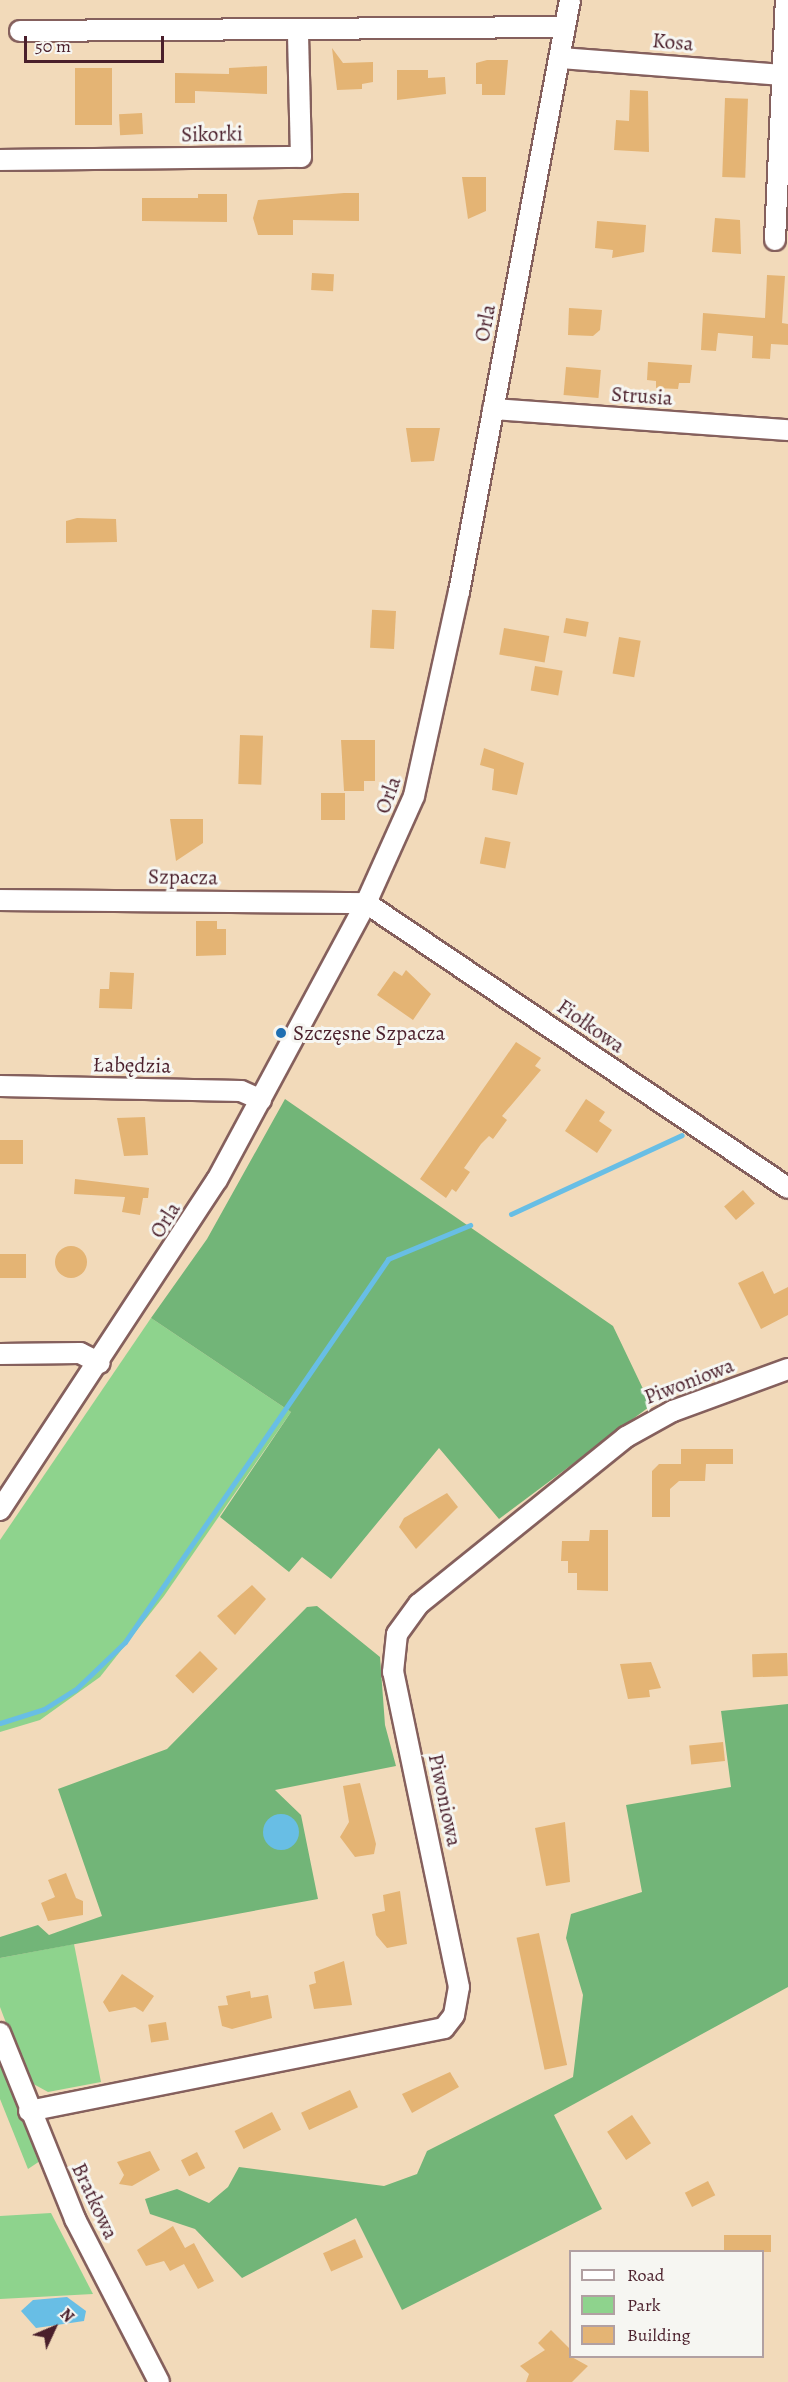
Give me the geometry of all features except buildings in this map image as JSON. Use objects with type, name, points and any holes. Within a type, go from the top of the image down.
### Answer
[{"type":"street","name":"Orla","points":[[0,1510],[190,1227],[366,903],[405,821],[428,748],[561,58],[570,0]]},
{"type":"street","points":[[775,240],[786,0]]},
{"type":"street","points":[[20,31],[298,33],[565,27]]},
{"type":"street","name":"Sikorki","points":[[0,160],[301,157],[298,33]]},
{"type":"street","name":"Kosa","points":[[561,58],[782,75]]},
{"type":"street","name":"Strusia","points":[[493,409],[788,430]]},
{"type":"street","name":"Szpacza","points":[[0,900],[366,903]]},
{"type":"street","name":"Fiołkowa","points":[[366,903],[788,1188]]},
{"type":"street","name":"Łabędzia","points":[[0,1086],[241,1091],[261,1100]]},
{"type":"street","points":[[0,1354],[80,1353],[99,1363]]},
{"type":"street","name":"Piwoniowa","points":[[29,2110],[444,2028],[454,2015],[459,1987],[393,1672],[397,1634],[419,1604],[626,1437],[673,1411],[788,1370]]},
{"type":"street","name":"Bratkowa","points":[[0,2033],[29,2110],[75,2219],[159,2382]]},
{"type":"green space","points":[[285,1099],[613,1326],[645,1393],[657,1401],[499,1519],[439,1448],[331,1579],[302,1557],[289,1572],[220,1517],[291,1412],[151,1318],[207,1239]]},
{"type":"green space","points":[[151,1318],[291,1412],[164,1596],[100,1677],[40,1720],[0,1732],[0,1540]]},
{"type":"green space","points":[[317,1606],[380,1657],[385,1725],[396,1766],[275,1790],[301,1815],[318,1899],[0,1958],[0,1937],[38,1925],[49,1935],[102,1916],[58,1789],[167,1749],[307,1607]]},
{"type":"green space","points":[[788,1704],[788,1987],[554,2115],[602,2209],[402,2310],[356,2218],[242,2278],[195,2229],[150,2214],[145,2199],[177,2189],[209,2203],[228,2187],[239,2167],[384,2186],[417,2174],[427,2151],[573,2077],[583,1995],[566,1938],[571,1914],[642,1892],[626,1805],[731,1787],[721,1711]]},
{"type":"green space","points":[[74,1944],[101,2082],[48,2092],[28,2081],[0,2007],[0,1958]]},
{"type":"green space","points":[[0,2061],[40,2161],[28,2169],[0,2099]]},
{"type":"green space","points":[[51,2213],[93,2294],[0,2299],[0,2216]]},
{"type":"water","points":[[281,1814],[294,1819],[299,1832],[294,1845],[281,1850],[268,1845],[263,1832],[268,1819]]},
{"type":"water","points":[[67,2297],[86,2311],[84,2321],[36,2328],[21,2311],[33,2300]]},
{"type":"waterway","points":[[511,1214],[682,1135]]},
{"type":"waterway","points":[[0,1723],[44,1709],[75,1690],[125,1642],[388,1259],[470,1225]]},
{"type":"place","name":"Szczęsne Szpacza","points":[[281,1033]]}]
